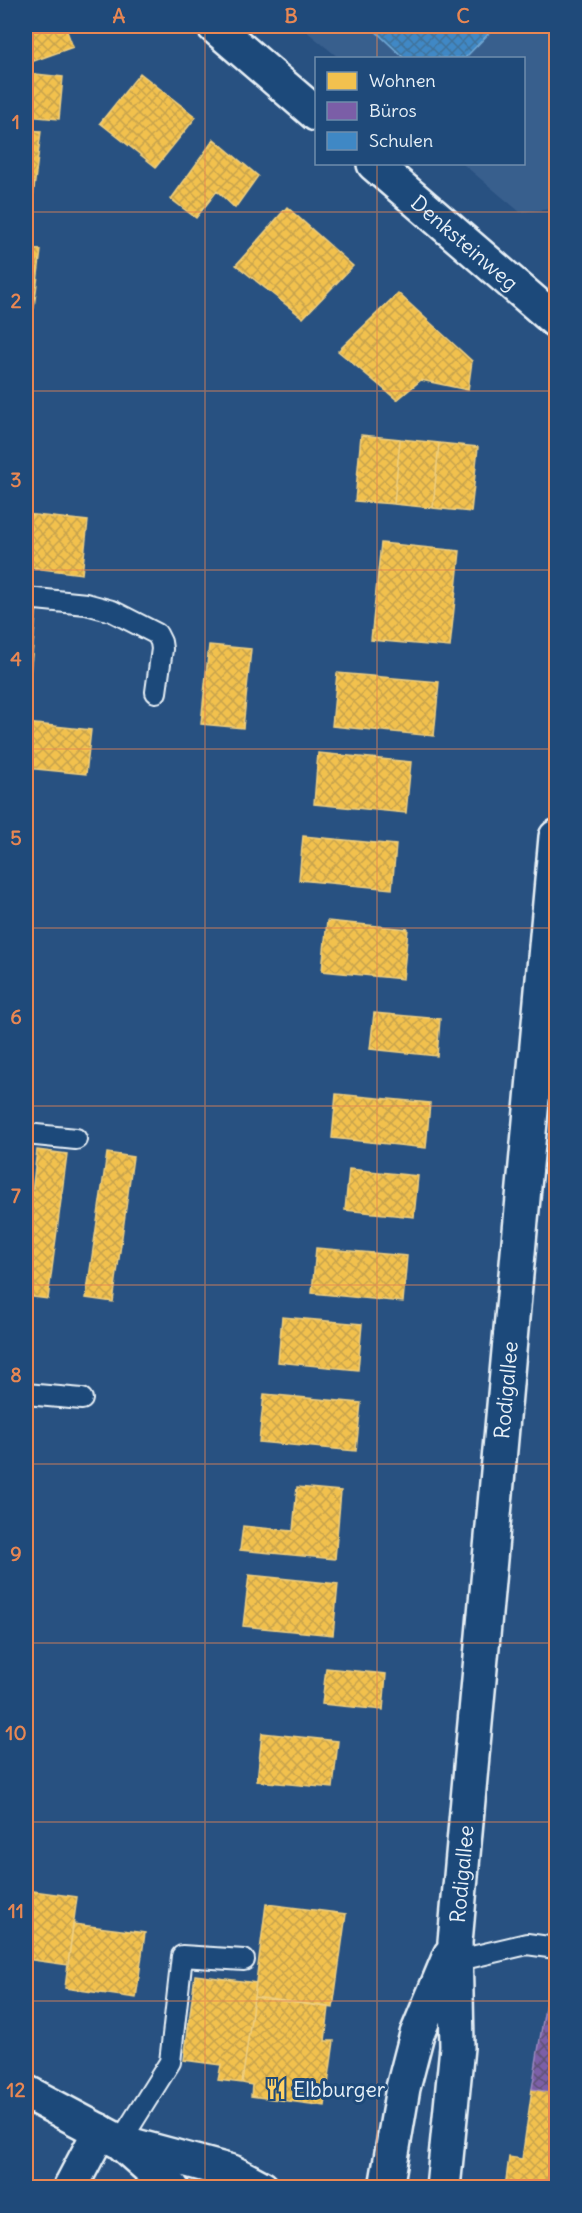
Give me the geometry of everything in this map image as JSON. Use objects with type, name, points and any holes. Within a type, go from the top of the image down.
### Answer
[{"type":"main road","points":[[214,26],[315,113]]},
{"type":"main road","name":"Denksteinweg","points":[[375,165],[556,321]]},
{"type":"main road","name":"Rodigallee","points":[[444,2187],[457,2047],[455,1952],[556,837]]},
{"type":"main road","name":"Rodigallee","points":[[386,2187],[403,2088],[417,2034],[455,1952]]},
{"type":"main road","points":[[26,2092],[110,2137],[172,2187]]},
{"type":"main road","points":[[70,2187],[110,2137]]},
{"type":"main road","points":[[110,2137],[232,2172],[262,2187]]},
{"type":"lane","points":[[26,598],[86,604],[112,611],[157,634],[162,642],[162,649],[156,692]]},
{"type":"lane","points":[[26,1134],[76,1140]]},
{"type":"lane","points":[[26,1394],[82,1399]]},
{"type":"lane","points":[[455,1952],[527,1944],[556,1948]]},
{"type":"lane","points":[[110,2137],[170,2062],[182,1956],[244,1960]]},
{"type":"shaded area","points":[[300,26],[556,26],[553,209],[520,212],[464,165],[525,165],[525,57],[338,57]]},
{"type":"building: Wohnen","points":[[26,26],[65,26],[73,47],[31,62],[26,48]]},
{"type":"building: Wohnen","points":[[26,73],[63,77],[59,119],[26,116]]},
{"type":"building: Wohnen","points":[[140,73],[196,117],[156,167],[100,123]]},
{"type":"building: Wohnen","points":[[26,130],[41,131],[32,206],[26,205]]},
{"type":"building: Wohnen","points":[[214,139],[258,176],[235,208],[217,191],[196,218],[171,199]]},
{"type":"building: Wohnen","points":[[287,207],[353,266],[303,318],[236,265]]},
{"type":"building: Wohnen","points":[[26,249],[41,250],[34,308],[26,307]]},
{"type":"building: Wohnen","points":[[398,293],[472,361],[468,390],[421,380],[397,400],[338,351]]},
{"type":"building: Wohnen","points":[[361,435],[400,439],[394,504],[355,501]]},
{"type":"building: Wohnen","points":[[400,439],[439,443],[433,508],[394,504]]},
{"type":"building: Wohnen","points":[[439,443],[478,447],[471,512],[433,508]]},
{"type":"building: Wohnen","points":[[26,514],[88,521],[82,574],[26,567]]},
{"type":"building: Wohnen","points":[[381,543],[460,551],[450,647],[371,640]]},
{"type":"building: Wohnen","points":[[26,605],[37,606],[29,684],[26,684]]},
{"type":"building: Wohnen","points":[[209,645],[251,649],[243,728],[201,724]]},
{"type":"building: Wohnen","points":[[337,673],[439,682],[434,736],[332,726]]},
{"type":"building: Wohnen","points":[[26,723],[91,730],[86,774],[26,768]]},
{"type":"building: Wohnen","points":[[318,753],[411,762],[406,813],[314,804]]},
{"type":"building: Wohnen","points":[[303,836],[396,845],[392,889],[299,880]]},
{"type":"building: Wohnen","points":[[327,921],[408,929],[403,979],[322,971]]},
{"type":"building: Wohnen","points":[[374,1013],[440,1019],[437,1056],[370,1049]]},
{"type":"building: Wohnen","points":[[336,1094],[430,1103],[426,1148],[332,1138]]},
{"type":"building: Wohnen","points":[[37,1150],[67,1154],[48,1299],[26,1296],[26,1243]]},
{"type":"building: Wohnen","points":[[107,1153],[133,1157],[113,1302],[86,1298]]},
{"type":"building: Wohnen","points":[[349,1169],[418,1176],[414,1217],[345,1210]]},
{"type":"building: Wohnen","points":[[316,1248],[407,1256],[403,1302],[312,1293]]},
{"type":"building: Wohnen","points":[[282,1317],[362,1324],[358,1370],[278,1362]]},
{"type":"building: Wohnen","points":[[264,1394],[361,1403],[356,1451],[259,1442]]},
{"type":"building: Wohnen","points":[[297,1487],[341,1491],[335,1559],[240,1550],[243,1526],[293,1531]]},
{"type":"building: Wohnen","points":[[249,1575],[338,1584],[333,1635],[243,1626]]},
{"type":"building: Wohnen","points":[[326,1668],[386,1674],[383,1710],[322,1704]]},
{"type":"building: Wohnen","points":[[262,1733],[338,1741],[333,1788],[257,1781]]},
{"type":"building: Wohnen","points":[[26,1890],[77,1897],[68,1965],[26,1959]]},
{"type":"building: Wohnen","points":[[266,1904],[346,1914],[333,2008],[254,1997]]},
{"type":"building: Wohnen","points":[[73,1924],[145,1933],[136,1998],[65,1988]]},
{"type":"building: Wohnen","points":[[195,1975],[256,1983],[242,2083],[218,2080],[221,2065],[184,2060]]},
{"type":"building: Wohnen","points":[[254,1997],[329,2007],[325,2041],[334,2041],[325,2106],[251,2096],[252,2085],[242,2083]]},
{"type":"building: Wohnen","points":[[532,2089],[556,2093],[556,2188],[505,2188],[509,2157],[522,2159]]},
{"type":"building: Büros","points":[[552,1964],[556,1965],[556,2093],[532,2089]]},
{"type":"building: Schulen","points":[[370,26],[496,26],[466,57],[403,57]]},
{"type":"place","name":"Elbburger","points":[[276,2089]]}]
